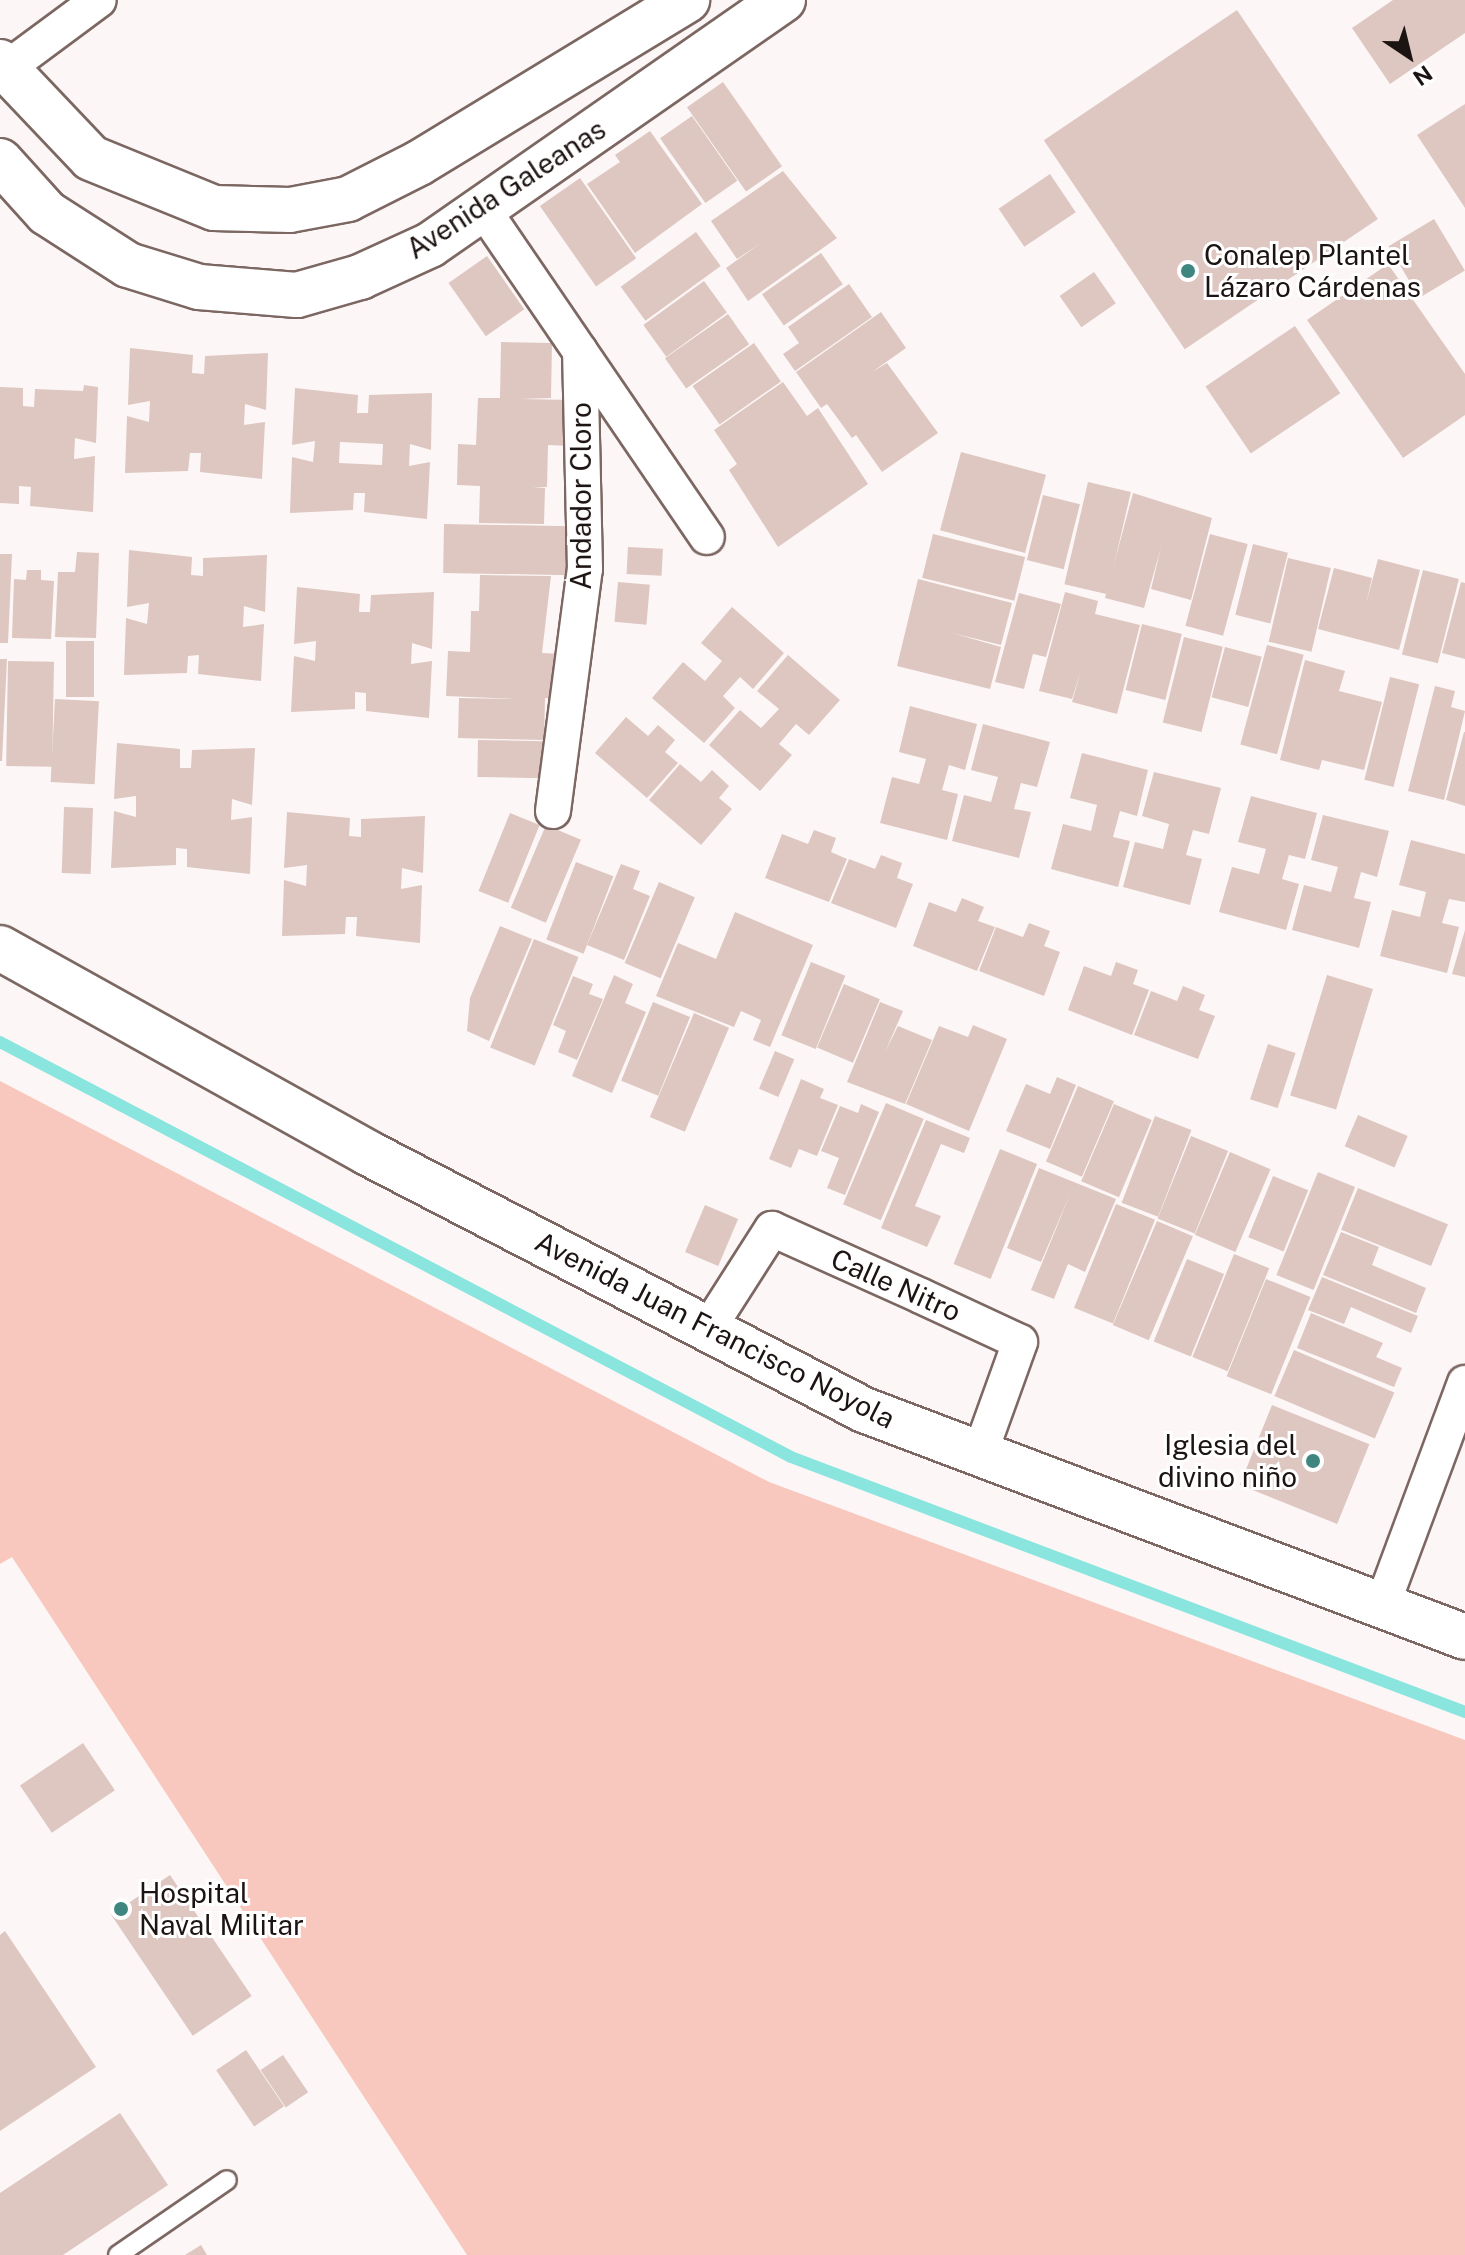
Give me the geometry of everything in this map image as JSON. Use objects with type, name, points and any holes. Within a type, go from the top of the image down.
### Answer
[{"type":"street","points":[[99,0],[3,65],[91,158],[214,208],[290,210],[348,199],[419,163],[687,0]]},
{"type":"street","points":[[699,0],[726,40]]},
{"type":"street","name":"Avenida Galeanas","points":[[0,161],[47,213],[128,265],[199,287],[297,295],[388,264],[430,245],[783,0]]},
{"type":"street","points":[[483,209],[707,537]]},
{"type":"street","name":"Andador Cloro","points":[[553,811],[585,569],[580,351]]},
{"type":"street","name":"Avenida Juan Francisco Noyola","points":[[0,948],[368,1153],[864,1410],[1465,1637]]},
{"type":"street","name":"Calle Nitro","points":[[708,1329],[772,1229],[935,1303],[1020,1342],[980,1453]]},
{"type":"street","points":[[1382,1606],[1465,1383]]},
{"type":"lane","points":[[118,2255],[227,2180]]},
{"type":"shaded area","points":[[0,1081],[769,1482],[1465,1740],[1465,2255],[467,2255],[12,1557],[0,1564]]},
{"type":"building","points":[[1393,0],[1465,0],[1465,33],[1390,84],[1352,28]]},
{"type":"building","points":[[1237,10],[1378,219],[1185,349],[1044,140]]},
{"type":"building","points":[[723,82],[782,166],[746,192],[687,107]]},
{"type":"building","points":[[1465,104],[1465,208],[1417,135]]},
{"type":"building","points":[[692,116],[737,181],[705,203],[660,138]]},
{"type":"building","points":[[650,131],[702,204],[635,253],[587,184],[620,162],[615,155]]},
{"type":"building","points":[[783,171],[837,238],[748,301],[726,268],[761,243],[737,259],[711,221]]},
{"type":"building","points":[[1050,174],[1076,212],[1024,247],[999,209]]},
{"type":"building","points":[[580,178],[636,258],[596,286],[540,206]]},
{"type":"building","points":[[1434,219],[1465,270],[1419,298],[1389,246]]},
{"type":"building","points":[[696,232],[721,266],[645,321],[621,287]]},
{"type":"building","points":[[821,253],[843,284],[784,325],[762,294]]},
{"type":"building","points":[[487,256],[524,309],[486,336],[448,283]]},
{"type":"building","points":[[1388,264],[1465,374],[1465,415],[1403,458],[1307,320]]},
{"type":"building","points":[[1094,272],[1116,303],[1081,327],[1060,296]]},
{"type":"building","points":[[704,281],[727,313],[666,357],[643,325]]},
{"type":"building","points":[[849,284],[872,317],[795,371],[783,354],[799,343],[788,327]]},
{"type":"building","points":[[881,312],[906,348],[872,372],[887,363],[938,433],[882,472],[856,435],[852,438],[827,404],[821,408],[796,372]]},
{"type":"building","points":[[728,314],[749,344],[686,388],[665,358]]},
{"type":"building","points":[[1295,326],[1340,393],[1251,454],[1205,386]]},
{"type":"building","points":[[501,342],[552,343],[551,398],[520,399],[572,400],[571,446],[548,445],[547,487],[533,487],[545,488],[544,524],[479,523],[480,486],[457,485],[458,444],[476,445],[478,398],[500,398]]},
{"type":"building","points":[[754,343],[781,382],[720,425],[693,386]]},
{"type":"building","points":[[130,348],[193,355],[192,373],[204,374],[205,356],[268,353],[266,410],[245,404],[244,425],[265,422],[262,479],[200,472],[201,453],[190,453],[188,471],[125,473],[127,416],[149,422],[150,401],[128,405]]},
{"type":"building","points":[[783,382],[807,416],[818,408],[868,484],[778,547],[729,470],[737,464],[714,430]]},
{"type":"building","points":[[84,385],[98,387],[96,443],[75,438],[74,459],[95,456],[93,512],[30,506],[31,487],[19,486],[19,504],[0,503],[0,387],[23,388],[23,406],[34,407],[35,389],[83,391]]},
{"type":"building","points":[[295,388],[358,395],[357,413],[368,413],[369,395],[432,393],[431,450],[410,444],[409,466],[430,462],[427,519],[364,512],[365,493],[354,493],[353,510],[290,513],[292,457],[313,462],[315,441],[292,445]],"holes":[[[340,442],[383,444],[382,465],[339,463]]]},
{"type":"building","points":[[961,452],[1046,475],[1025,553],[940,530]]},
{"type":"building","points":[[1088,482],[1131,492],[1107,594],[1064,584]]},
{"type":"building","points":[[1133,493],[1212,518],[1191,600],[1151,589],[1161,547],[1144,608],[1105,598]]},
{"type":"building","points":[[1043,495],[1080,504],[1064,569],[1027,560]]},
{"type":"building","points":[[444,524],[571,526],[570,575],[443,573]]},
{"type":"building","points":[[933,534],[1025,557],[1014,601],[922,578]]},
{"type":"building","points":[[1210,534],[1248,544],[1223,636],[1185,626]]},
{"type":"building","points":[[1253,544],[1288,553],[1270,624],[1235,615]]},
{"type":"building","points":[[628,547],[663,549],[662,576],[627,574]]},
{"type":"building","points":[[129,550],[192,557],[191,575],[203,576],[203,558],[267,555],[265,612],[244,606],[243,627],[264,624],[261,681],[198,674],[199,655],[188,656],[187,673],[124,675],[126,618],[147,624],[149,603],[127,607]]},
{"type":"building","points":[[77,552],[99,553],[96,638],[55,637],[58,572],[75,572]]},
{"type":"building","points":[[0,554],[12,554],[8,643],[0,643]]},
{"type":"building","points":[[1288,558],[1331,568],[1312,652],[1269,642]]},
{"type":"building","points":[[1378,559],[1420,570],[1399,650],[1318,629],[1334,568],[1372,578],[1366,604]]},
{"type":"building","points":[[27,570],[41,570],[41,580],[54,581],[51,639],[12,638],[14,579],[26,580]]},
{"type":"building","points":[[1423,570],[1459,579],[1438,663],[1402,654]]},
{"type":"building","points":[[480,575],[551,576],[542,653],[562,654],[561,698],[545,698],[544,740],[458,738],[459,698],[515,699],[446,696],[448,651],[470,652],[471,611],[479,611]]},
{"type":"building","points":[[918,579],[1012,603],[1001,645],[952,633],[1001,647],[990,689],[897,666]]},
{"type":"building","points":[[618,582],[650,585],[646,625],[615,622]]},
{"type":"building","points":[[1461,582],[1465,583],[1465,659],[1442,653]]},
{"type":"building","points":[[297,587],[360,594],[359,612],[370,612],[371,595],[434,592],[432,649],[412,643],[411,664],[432,661],[429,718],[366,711],[366,693],[355,692],[355,709],[291,712],[294,656],[315,661],[316,641],[294,644]]},
{"type":"building","points":[[1065,592],[1098,601],[1095,614],[1140,625],[1117,714],[1072,702],[1081,670],[1072,699],[1039,691]]},
{"type":"building","points":[[1019,593],[1061,604],[1046,657],[1033,654],[1024,689],[995,682]]},
{"type":"building","points":[[732,607],[784,653],[753,689],[740,677],[723,696],[735,708],[704,743],[652,698],[683,662],[705,681],[722,661],[701,643]]},
{"type":"building","points":[[1142,624],[1182,634],[1165,700],[1126,690]]},
{"type":"building","points":[[1184,637],[1223,647],[1202,732],[1163,722]]},
{"type":"building","points":[[66,641],[94,641],[94,697],[66,697]]},
{"type":"building","points":[[1267,645],[1304,655],[1277,754],[1240,744]]},
{"type":"building","points":[[1225,647],[1262,657],[1248,707],[1212,697]]},
{"type":"building","points":[[788,655],[840,700],[809,735],[796,724],[779,744],[792,755],[760,791],[709,745],[740,710],[761,728],[779,709],[757,691]]},
{"type":"building","points":[[0,659],[7,659],[2,761],[0,761]]},
{"type":"building","points":[[1305,660],[1345,671],[1339,691],[1382,702],[1364,770],[1322,760],[1319,770],[1280,760]]},
{"type":"building","points":[[8,661],[54,662],[52,767],[6,766]]},
{"type":"building","points":[[1390,677],[1419,684],[1393,787],[1364,780]]},
{"type":"building","points":[[1435,686],[1455,691],[1451,707],[1465,711],[1444,800],[1408,791]]},
{"type":"building","points":[[55,699],[99,701],[95,784],[51,782]]},
{"type":"building","points":[[910,706],[977,724],[965,770],[949,765],[942,790],[958,794],[947,840],[880,823],[892,777],[919,784],[926,759],[899,752]]},
{"type":"building","points":[[626,717],[648,736],[658,725],[675,740],[665,752],[678,763],[647,798],[595,753]]},
{"type":"building","points":[[983,724],[1050,742],[1037,787],[1021,783],[1014,809],[1031,812],[1019,858],[952,841],[964,795],[991,802],[998,777],[971,770]]},
{"type":"building","points":[[1465,732],[1465,806],[1446,800]]},
{"type":"building","points":[[478,740],[543,741],[542,778],[477,777]]},
{"type":"building","points":[[117,743],[180,749],[180,768],[191,768],[192,750],[255,748],[252,805],[232,799],[231,820],[252,817],[250,874],[187,867],[187,849],[176,848],[176,865],[111,868],[114,811],[136,817],[136,796],[114,799]]},
{"type":"building","points":[[1082,753],[1148,770],[1137,816],[1120,811],[1113,837],[1130,841],[1118,887],[1051,869],[1063,824],[1091,831],[1097,805],[1070,798]]},
{"type":"building","points":[[680,764],[701,782],[712,770],[729,786],[719,798],[732,809],[701,845],[649,800]]},
{"type":"building","points":[[1154,772],[1221,788],[1209,834],[1193,830],[1186,855],[1202,859],[1190,905],[1123,887],[1135,842],[1163,849],[1169,824],[1142,816]]},
{"type":"building","points":[[1251,796],[1317,813],[1305,859],[1289,855],[1282,879],[1299,884],[1286,930],[1219,912],[1232,867],[1259,874],[1266,849],[1238,842]]},
{"type":"building","points":[[64,807],[93,808],[91,874],[62,873]]},
{"type":"building","points":[[287,812],[350,818],[349,836],[361,837],[361,819],[425,816],[423,873],[402,868],[401,889],[422,885],[420,943],[356,936],[357,917],[346,917],[345,934],[282,936],[284,880],[306,886],[307,865],[284,868]]},
{"type":"building","points":[[510,813],[540,825],[508,903],[479,891]]},
{"type":"building","points":[[1323,815],[1389,831],[1377,877],[1361,872],[1354,898],[1371,902],[1359,948],[1292,930],[1304,885],[1331,892],[1338,867],[1311,860]]},
{"type":"building","points":[[546,825],[581,840],[546,923],[511,908]]},
{"type":"building","points":[[814,830],[836,838],[831,852],[847,859],[829,902],[765,878],[782,834],[808,844]]},
{"type":"building","points":[[1411,840],[1465,854],[1465,902],[1449,899],[1442,923],[1459,927],[1447,973],[1380,956],[1392,910],[1420,917],[1426,892],[1399,885]]},
{"type":"building","points":[[881,855],[902,863],[897,878],[913,884],[896,928],[831,903],[849,859],[875,869]]},
{"type":"building","points":[[576,862],[613,876],[584,954],[546,939]]},
{"type":"building","points":[[621,864],[640,871],[633,889],[650,896],[624,960],[587,945]]},
{"type":"building","points":[[659,882],[695,897],[661,978],[625,963]]},
{"type":"building","points":[[962,898],[984,907],[978,921],[995,927],[977,971],[913,946],[929,902],[956,912]]},
{"type":"building","points":[[735,912],[813,945],[770,1047],[753,1040],[761,1020],[741,1011],[734,1027],[656,996],[678,943],[716,959]]},
{"type":"building","points":[[1029,923],[1050,931],[1044,946],[1060,952],[1044,996],[979,971],[996,927],[1023,937]]},
{"type":"building","points":[[500,926],[532,939],[489,1041],[467,1031],[470,998]]},
{"type":"building","points":[[1465,930],[1465,977],[1452,974]]},
{"type":"building","points":[[534,939],[579,957],[535,1065],[490,1047]]},
{"type":"building","points":[[811,962],[845,976],[816,1049],[781,1035]]},
{"type":"building","points":[[1116,962],[1138,970],[1133,984],[1149,990],[1132,1035],[1068,1010],[1084,966],[1111,976]]},
{"type":"building","points":[[614,975],[633,984],[625,1003],[646,1012],[612,1093],[572,1076]]},
{"type":"building","points":[[1327,975],[1373,989],[1336,1110],[1290,1095]]},
{"type":"building","points":[[573,976],[593,984],[589,994],[603,999],[577,1060],[558,1052],[566,1031],[553,1025]]},
{"type":"building","points":[[844,984],[880,999],[853,1063],[817,1048]]},
{"type":"building","points":[[1183,986],[1205,995],[1199,1010],[1215,1016],[1198,1059],[1134,1035],[1151,991],[1177,1001]]},
{"type":"building","points":[[653,1002],[690,1017],[658,1096],[621,1081]]},
{"type":"building","points":[[880,1002],[903,1011],[885,1052],[898,1026],[932,1040],[905,1104],[847,1082]]},
{"type":"building","points":[[694,1013],[729,1028],[685,1132],[650,1117]]},
{"type":"building","points":[[973,1025],[1007,1039],[969,1131],[906,1104],[939,1026],[968,1037]]},
{"type":"building","points":[[1268,1044],[1296,1053],[1278,1108],[1250,1099]]},
{"type":"building","points":[[775,1051],[794,1059],[778,1097],[759,1089]]},
{"type":"building","points":[[1057,1077],[1076,1085],[1050,1149],[1006,1131],[1026,1084],[1050,1094]]},
{"type":"building","points":[[801,1079],[824,1089],[820,1098],[838,1105],[817,1156],[799,1149],[791,1168],[769,1159]]},
{"type":"building","points":[[1078,1086],[1114,1101],[1082,1177],[1046,1161]]},
{"type":"building","points":[[886,1103],[924,1119],[881,1220],[843,1204]]},
{"type":"building","points":[[861,1104],[879,1112],[845,1195],[827,1188],[839,1158],[821,1151],[840,1106],[858,1113]]},
{"type":"building","points":[[1114,1104],[1152,1120],[1119,1197],[1081,1181]]},
{"type":"building","points":[[1358,1115],[1408,1136],[1394,1167],[1345,1146]]},
{"type":"building","points":[[1155,1116],[1191,1130],[1158,1217],[1122,1203]]},
{"type":"building","points":[[926,1120],[970,1138],[964,1153],[941,1144],[915,1206],[941,1216],[927,1247],[881,1228]]},
{"type":"building","points":[[1191,1136],[1228,1151],[1195,1234],[1158,1219]]},
{"type":"building","points":[[1000,1149],[1037,1164],[991,1279],[954,1264]]},
{"type":"building","points":[[1230,1152],[1271,1169],[1235,1252],[1195,1235]]},
{"type":"building","points":[[1039,1168],[1116,1199],[1085,1272],[1068,1264],[1054,1299],[1031,1290],[1071,1192],[1041,1262],[1007,1248]]},
{"type":"building","points":[[1318,1172],[1355,1187],[1314,1290],[1276,1275]]},
{"type":"building","points":[[1273,1176],[1308,1190],[1284,1251],[1248,1237]]},
{"type":"building","points":[[1358,1188],[1448,1224],[1431,1266],[1341,1230]]},
{"type":"building","points":[[1116,1204],[1155,1220],[1113,1324],[1074,1308]]},
{"type":"building","points":[[705,1205],[738,1219],[718,1266],[685,1252]]},
{"type":"building","points":[[1157,1221],[1193,1236],[1149,1340],[1113,1325]]},
{"type":"building","points":[[1341,1232],[1379,1247],[1372,1265],[1426,1288],[1416,1313],[1323,1275]]},
{"type":"building","points":[[1234,1254],[1269,1268],[1228,1371],[1192,1357]]},
{"type":"building","points":[[1187,1259],[1224,1274],[1191,1357],[1154,1342]]},
{"type":"building","points":[[1322,1277],[1418,1316],[1411,1333],[1351,1307],[1344,1324],[1308,1310]]},
{"type":"building","points":[[1266,1279],[1311,1297],[1271,1394],[1227,1376]]},
{"type":"building","points":[[1311,1313],[1383,1343],[1376,1357],[1402,1368],[1394,1387],[1297,1348]]},
{"type":"building","points":[[1294,1350],[1394,1393],[1375,1439],[1274,1396]]},
{"type":"building","points":[[1272,1405],[1369,1444],[1337,1524],[1240,1485]]},
{"type":"building","points":[[83,1743],[115,1790],[52,1833],[20,1785]]},
{"type":"building","points":[[170,1875],[252,1996],[193,2036],[111,1915]]},
{"type":"building","points":[[5,1931],[96,2067],[0,2131],[0,1935]]},
{"type":"building","points":[[246,2050],[284,2106],[254,2127],[216,2070]]},
{"type":"building","points":[[283,2055],[308,2092],[286,2107],[261,2070]]},
{"type":"building","points":[[120,2113],[168,2185],[63,2255],[0,2255],[0,2193]]},
{"type":"building","points":[[201,2245],[207,2255],[185,2255]]},
{"type":"waterway","points":[[0,1042],[791,1457],[1465,1712]]},
{"type":"place","name":"Conalep Plantel Lázaro Cárdenas","points":[[1188,271]]},
{"type":"place","name":"Iglesia del divino niño","points":[[1313,1461]]},
{"type":"place","name":"Hospital Naval Militar","points":[[121,1909]]}]
